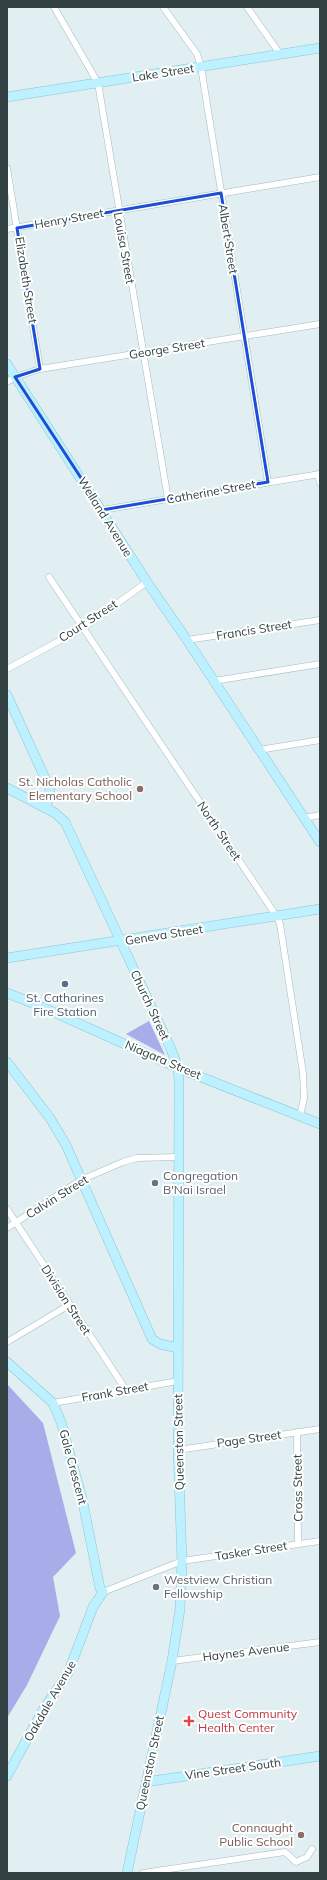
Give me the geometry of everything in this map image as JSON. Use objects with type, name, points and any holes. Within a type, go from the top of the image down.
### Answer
[{"type":"main road","name":"Lake Street","points":[[7,97],[320,48]]},
{"type":"main road","name":"Welland Avenue","points":[[7,364],[147,582],[188,640],[320,842]]},
{"type":"main road","points":[[7,696],[50,788],[49,799],[45,808]]},
{"type":"main road","name":"Church Street","points":[[7,788],[61,817],[65,822],[178,1068],[180,1131],[178,1348]]},
{"type":"main road","name":"Geneva Street","points":[[7,958],[277,917],[320,909]]},
{"type":"main road","name":"Niagara Street","points":[[7,989],[11,995],[178,1068],[320,1124]]},
{"type":"main road","points":[[7,1062],[50,1118],[66,1145],[152,1339],[160,1344],[178,1348]]},
{"type":"main road","name":"Queenston Street","points":[[127,1873],[172,1661],[180,1612],[182,1562],[178,1450],[178,1348]]},
{"type":"main road","name":"Gale Crescent","points":[[7,1362],[52,1403],[61,1422],[82,1498],[100,1588],[103,1592]]},
{"type":"main road","name":"Oakdale Avenue","points":[[7,1776],[44,1708],[68,1673],[93,1607],[103,1592]]},
{"type":"main road","name":"Vine Street South","points":[[146,1782],[320,1756]]},
{"type":"street","name":"Louisa Street","points":[[54,7],[98,83],[142,353],[168,499]]},
{"type":"street","name":"Albert Street","points":[[163,7],[197,54],[200,67],[268,482]]},
{"type":"street","points":[[247,7],[280,54]]},
{"type":"street","name":"Elizabeth Street","points":[[7,168],[40,369]]},
{"type":"street","name":"Henry Street","points":[[7,229],[320,177]]},
{"type":"street","name":"George Street","points":[[7,382],[15,377],[40,369],[320,324]]},
{"type":"street","points":[[319,474],[320,483]]},
{"type":"street","name":"Catherine Street","points":[[102,510],[319,474]]},
{"type":"street","name":"North Street","points":[[48,577],[277,917],[280,924],[303,1073],[304,1098],[300,1116]]},
{"type":"street","name":"Court Street","points":[[7,669],[83,628],[147,582]]},
{"type":"street","name":"Francis Street","points":[[188,640],[320,620]]},
{"type":"street","points":[[214,681],[320,664]]},
{"type":"street","points":[[259,750],[320,740]]},
{"type":"street","points":[[304,818],[320,815]]},
{"type":"street","name":"Calvin Street","points":[[7,1228],[81,1180],[123,1162],[137,1158],[179,1157]]},
{"type":"street","name":"Division Street","points":[[7,1209],[126,1390]]},
{"type":"street","points":[[7,1342],[69,1305]]},
{"type":"street","name":"Frank Street","points":[[52,1403],[178,1382]]},
{"type":"street","name":"Page Street","points":[[178,1450],[320,1429]]},
{"type":"street","name":"Cross Street","points":[[297,1432],[298,1544]]},
{"type":"street","name":"Tasker Street","points":[[182,1562],[320,1541]]},
{"type":"street","points":[[103,1592],[182,1562]]},
{"type":"street","name":"Haynes Avenue","points":[[172,1661],[320,1642]]},
{"type":"street","points":[[143,1873],[285,1852],[296,1862],[307,1857],[312,1849]]},
{"type":"highlighted area","points":[[221,193],[268,482],[102,510],[15,377],[40,369],[17,228]]},
{"type":"shaded area","points":[[149,1021],[165,1055],[126,1034]]},
{"type":"shaded area","points":[[7,1384],[43,1423],[76,1553],[53,1577],[60,1616],[27,1685],[7,1718]]},
{"type":"place","name":"St. Nicholas Catholic Elementary School","points":[[140,789]]},
{"type":"place","name":"St. Catharines Fire Station","points":[[65,984]]},
{"type":"place","name":"Congregation B'Nai Israel","points":[[155,1183]]},
{"type":"place","name":"Westview Christian Fellowship","points":[[156,1587]]},
{"type":"place","name":"Quest Community Health Center","points":[[189,1721]]},
{"type":"place","name":"Connaught Public School","points":[[301,1835]]}]
